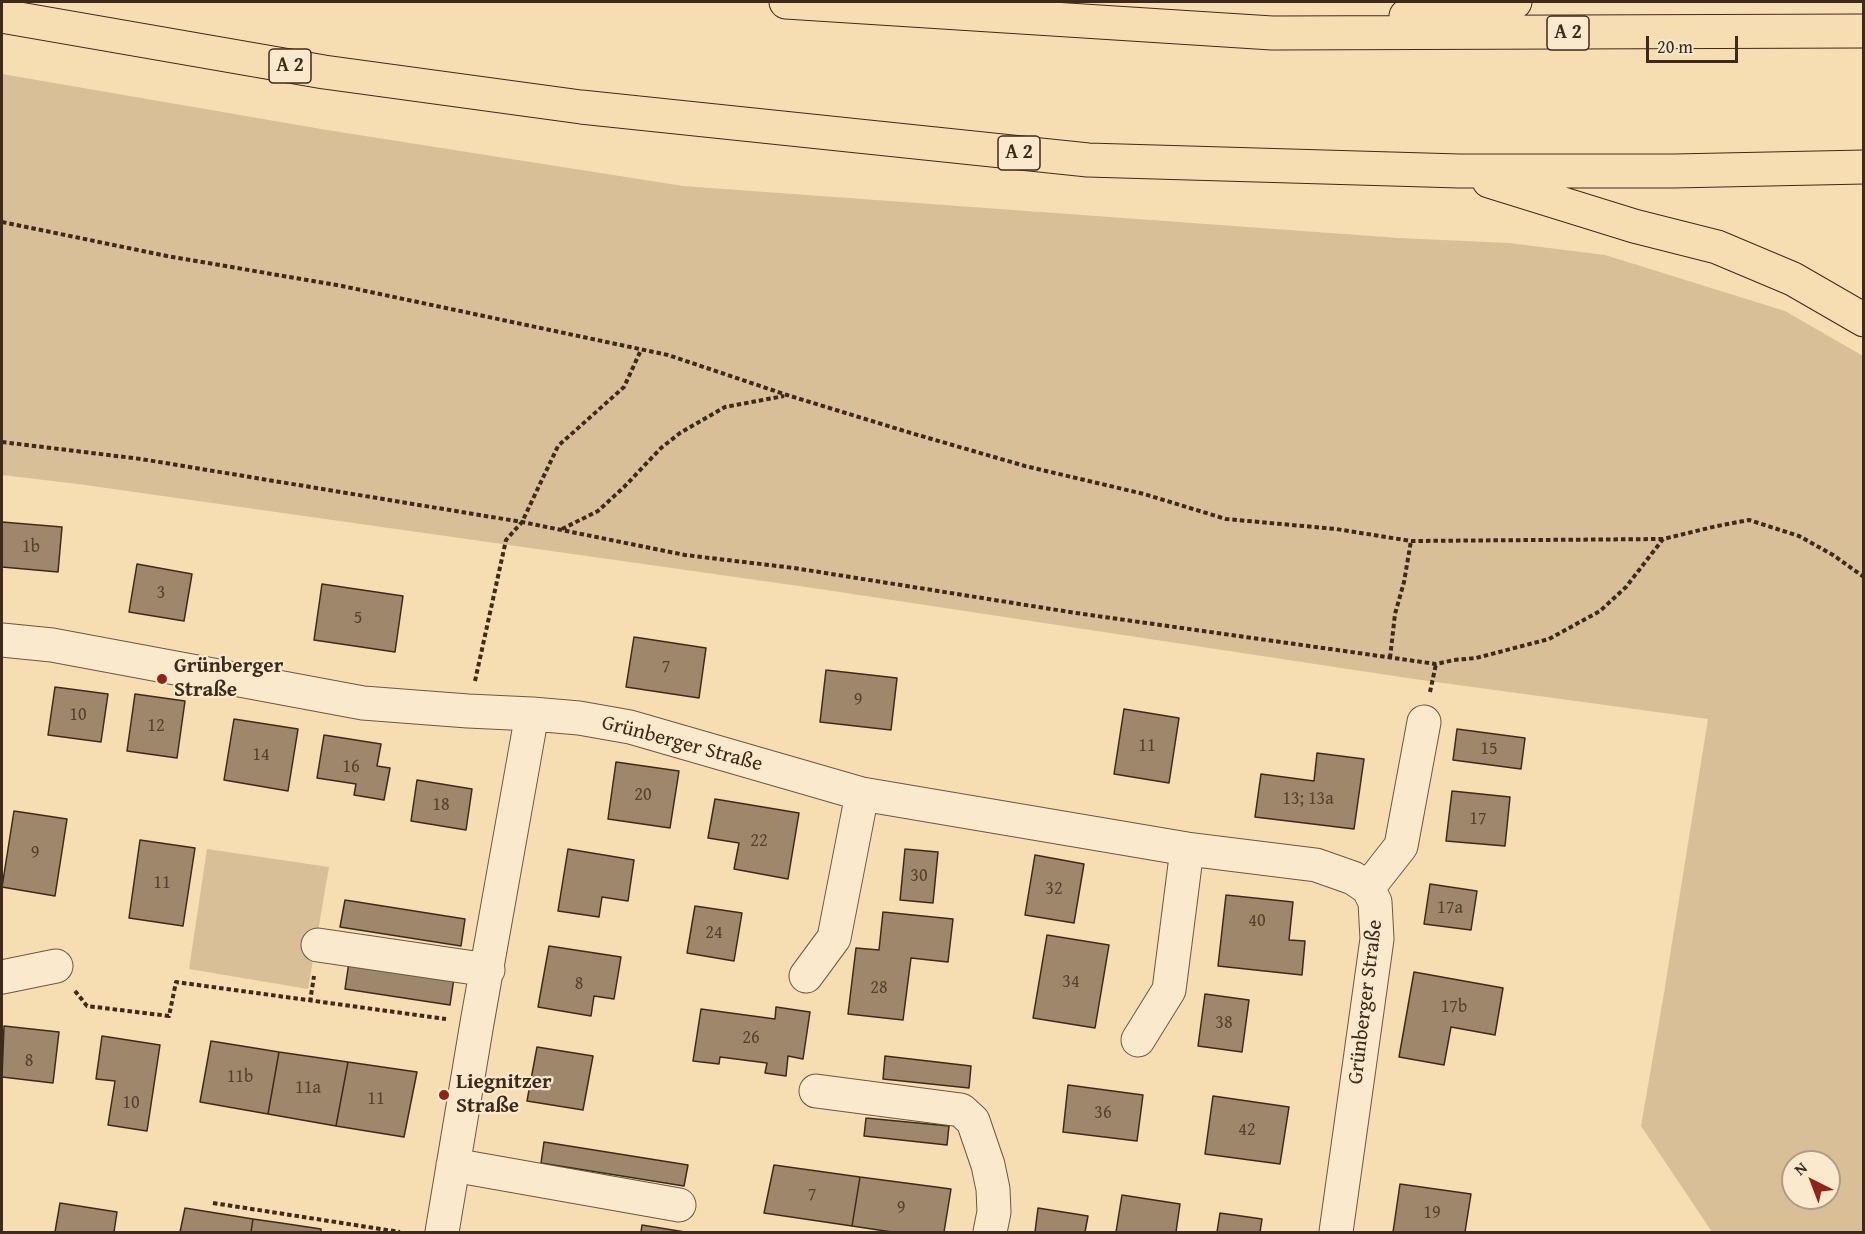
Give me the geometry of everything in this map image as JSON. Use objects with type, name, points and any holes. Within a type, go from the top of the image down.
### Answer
[{"type":"highway","name":"A 2","points":[[786,2],[1272,33],[1863,31]]},
{"type":"highway","points":[[1272,33],[1515,2]]},
{"type":"highway","name":"A 2","points":[[2,16],[324,72],[604,109],[1088,160],[1459,171],[1674,171],[1863,167]]},
{"type":"highway","points":[[1459,171],[1634,226],[1717,247],[1793,279],[1863,320]]},
{"type":"street","name":"Grünberger Straße","points":[[2,640],[52,645],[363,703],[579,718],[630,727],[862,794],[1187,849],[1316,865],[1353,878],[1368,888],[1375,902],[1377,939],[1335,1233]]},
{"type":"street","points":[[442,1233],[532,714]]},
{"type":"street","points":[[1368,888],[1401,846],[1424,722]]},
{"type":"street","points":[[806,976],[834,938],[862,794]]},
{"type":"street","points":[[1138,1040],[1169,990],[1187,849]]},
{"type":"street","points":[[318,945],[488,970]]},
{"type":"street","points":[[2,977],[56,966]]},
{"type":"street","points":[[816,1091],[961,1110],[974,1121],[988,1165],[993,1189],[994,1212],[990,1233]]},
{"type":"street","points":[[453,1165],[679,1205]]},
{"type":"path","points":[[2,222],[168,256],[342,286],[668,356],[786,395],[1025,466],[1144,494],[1226,519],[1336,530],[1411,541],[1663,540],[1691,531],[1749,520],[1799,536],[1833,555],[1863,577]]},
{"type":"path","points":[[468,711],[506,540],[522,522],[558,446],[624,387],[641,350]]},
{"type":"path","points":[[561,530],[598,511],[661,448],[725,407],[786,395]]},
{"type":"path","points":[[2,442],[141,459],[522,522],[685,555],[794,568],[1076,613],[1436,664],[1476,658],[1549,639],[1600,611],[1626,587],[1663,540]]},
{"type":"path","points":[[1390,658],[1395,614],[1404,582],[1411,541]]},
{"type":"path","points":[[56,966],[87,1006],[169,1016],[176,982],[477,1023]]},
{"type":"path","points":[[213,1203],[400,1233]]},
{"type":"shaded area","points":[[2,74],[327,130],[683,186],[1399,238],[1509,243],[1605,255],[1785,311],[1863,356],[1863,1232],[1712,1232],[1641,1126],[1708,719],[1414,679],[813,588],[2,475]]},
{"type":"shaded area","points":[[207,849],[329,867],[308,989],[189,969]]},
{"type":"building","points":[[2,522],[62,527],[58,572],[2,567]]},
{"type":"building","points":[[137,564],[192,574],[184,621],[129,612]]},
{"type":"building","points":[[322,584],[403,596],[395,652],[314,640]]},
{"type":"building","points":[[634,637],[706,648],[699,698],[626,687]]},
{"type":"building","points":[[826,670],[897,678],[891,730],[820,722]]},
{"type":"building","points":[[55,687],[108,694],[101,742],[48,735]]},
{"type":"building","points":[[135,694],[185,701],[177,758],[127,751]]},
{"type":"building","points":[[1124,709],[1179,718],[1169,783],[1114,774]]},
{"type":"building","points":[[234,719],[298,729],[288,791],[224,780]]},
{"type":"building","points":[[1457,729],[1525,738],[1521,769],[1453,760]]},
{"type":"building","points":[[324,735],[381,744],[377,766],[390,768],[384,800],[354,795],[356,784],[317,778]]},
{"type":"building","points":[[1317,753],[1364,759],[1354,829],[1255,817],[1261,774],[1314,781]]},
{"type":"building","points":[[616,762],[679,771],[670,828],[608,819]]},
{"type":"building","points":[[417,780],[472,789],[466,830],[411,821]]},
{"type":"building","points":[[1452,791],[1510,797],[1505,846],[1446,841]]},
{"type":"building","points":[[715,799],[799,813],[788,879],[734,869],[739,843],[708,838]]},
{"type":"building","points":[[14,811],[67,819],[55,896],[2,887]]},
{"type":"building","points":[[140,840],[195,848],[183,926],[129,918]]},
{"type":"building","points":[[568,849],[634,860],[628,901],[602,897],[599,917],[558,911]]},
{"type":"building","points":[[905,849],[938,852],[933,903],[900,900]]},
{"type":"building","points":[[1035,855],[1084,864],[1074,923],[1025,915]]},
{"type":"building","points":[[1430,884],[1477,891],[1471,930],[1424,924]]},
{"type":"building","points":[[1226,895],[1293,902],[1289,940],[1305,941],[1302,975],[1218,966]]},
{"type":"building","points":[[345,900],[465,919],[461,946],[340,927]]},
{"type":"building","points":[[695,906],[742,913],[734,961],[687,953]]},
{"type":"building","points":[[883,912],[953,919],[948,962],[911,958],[903,1020],[848,1014],[856,948],[879,950]]},
{"type":"building","points":[[1047,935],[1109,945],[1095,1028],[1033,1018]]},
{"type":"building","points":[[549,946],[621,957],[614,999],[594,996],[591,1016],[538,1007]]},
{"type":"building","points":[[349,962],[454,978],[450,1005],[345,989]]},
{"type":"building","points":[[1414,972],[1503,988],[1495,1035],[1451,1027],[1444,1065],[1399,1057]]},
{"type":"building","points":[[1205,994],[1249,1000],[1242,1052],[1198,1046]]},
{"type":"building","points":[[776,1007],[810,1012],[803,1059],[788,1056],[786,1076],[765,1073],[767,1063],[720,1057],[719,1064],[693,1061],[701,1009],[775,1019]]},
{"type":"building","points":[[4,1026],[59,1032],[53,1083],[2,1077]]},
{"type":"building","points":[[102,1036],[160,1045],[147,1131],[108,1125],[115,1081],[96,1079]]},
{"type":"building","points":[[211,1041],[279,1052],[268,1114],[200,1102]]},
{"type":"building","points":[[537,1047],[593,1056],[583,1110],[527,1101]]},
{"type":"building","points":[[279,1052],[348,1062],[336,1126],[268,1114]]},
{"type":"building","points":[[885,1056],[971,1066],[969,1088],[883,1079]]},
{"type":"building","points":[[348,1062],[417,1072],[404,1137],[336,1126]]},
{"type":"building","points":[[1068,1085],[1143,1095],[1137,1141],[1063,1132]]},
{"type":"building","points":[[1213,1096],[1289,1107],[1280,1164],[1205,1154]]},
{"type":"building","points":[[866,1118],[949,1126],[947,1145],[864,1136]]},
{"type":"building","points":[[544,1142],[688,1165],[684,1186],[541,1163]]},
{"type":"building","points":[[774,1165],[860,1177],[852,1226],[764,1213]]},
{"type":"building","points":[[860,1177],[951,1189],[944,1232],[892,1232],[852,1226]]},
{"type":"building","points":[[1400,1184],[1471,1194],[1465,1232],[1393,1232]]},
{"type":"building","points":[[1122,1195],[1180,1204],[1176,1232],[1116,1232]]},
{"type":"building","points":[[60,1203],[117,1212],[114,1232],[55,1232]]},
{"type":"building","points":[[185,1208],[253,1219],[251,1232],[180,1232]]},
{"type":"building","points":[[1038,1208],[1088,1216],[1085,1232],[1035,1232]]},
{"type":"building","points":[[1220,1213],[1262,1219],[1260,1232],[1217,1232]]},
{"type":"building","points":[[253,1219],[321,1229],[321,1232],[251,1232]]},
{"type":"building","points":[[642,1225],[685,1232],[641,1232]]},
{"type":"place","name":"Grünberger Straße","points":[[162,679]]},
{"type":"place","name":"Liegnitzer Straße","points":[[444,1095]]}]
